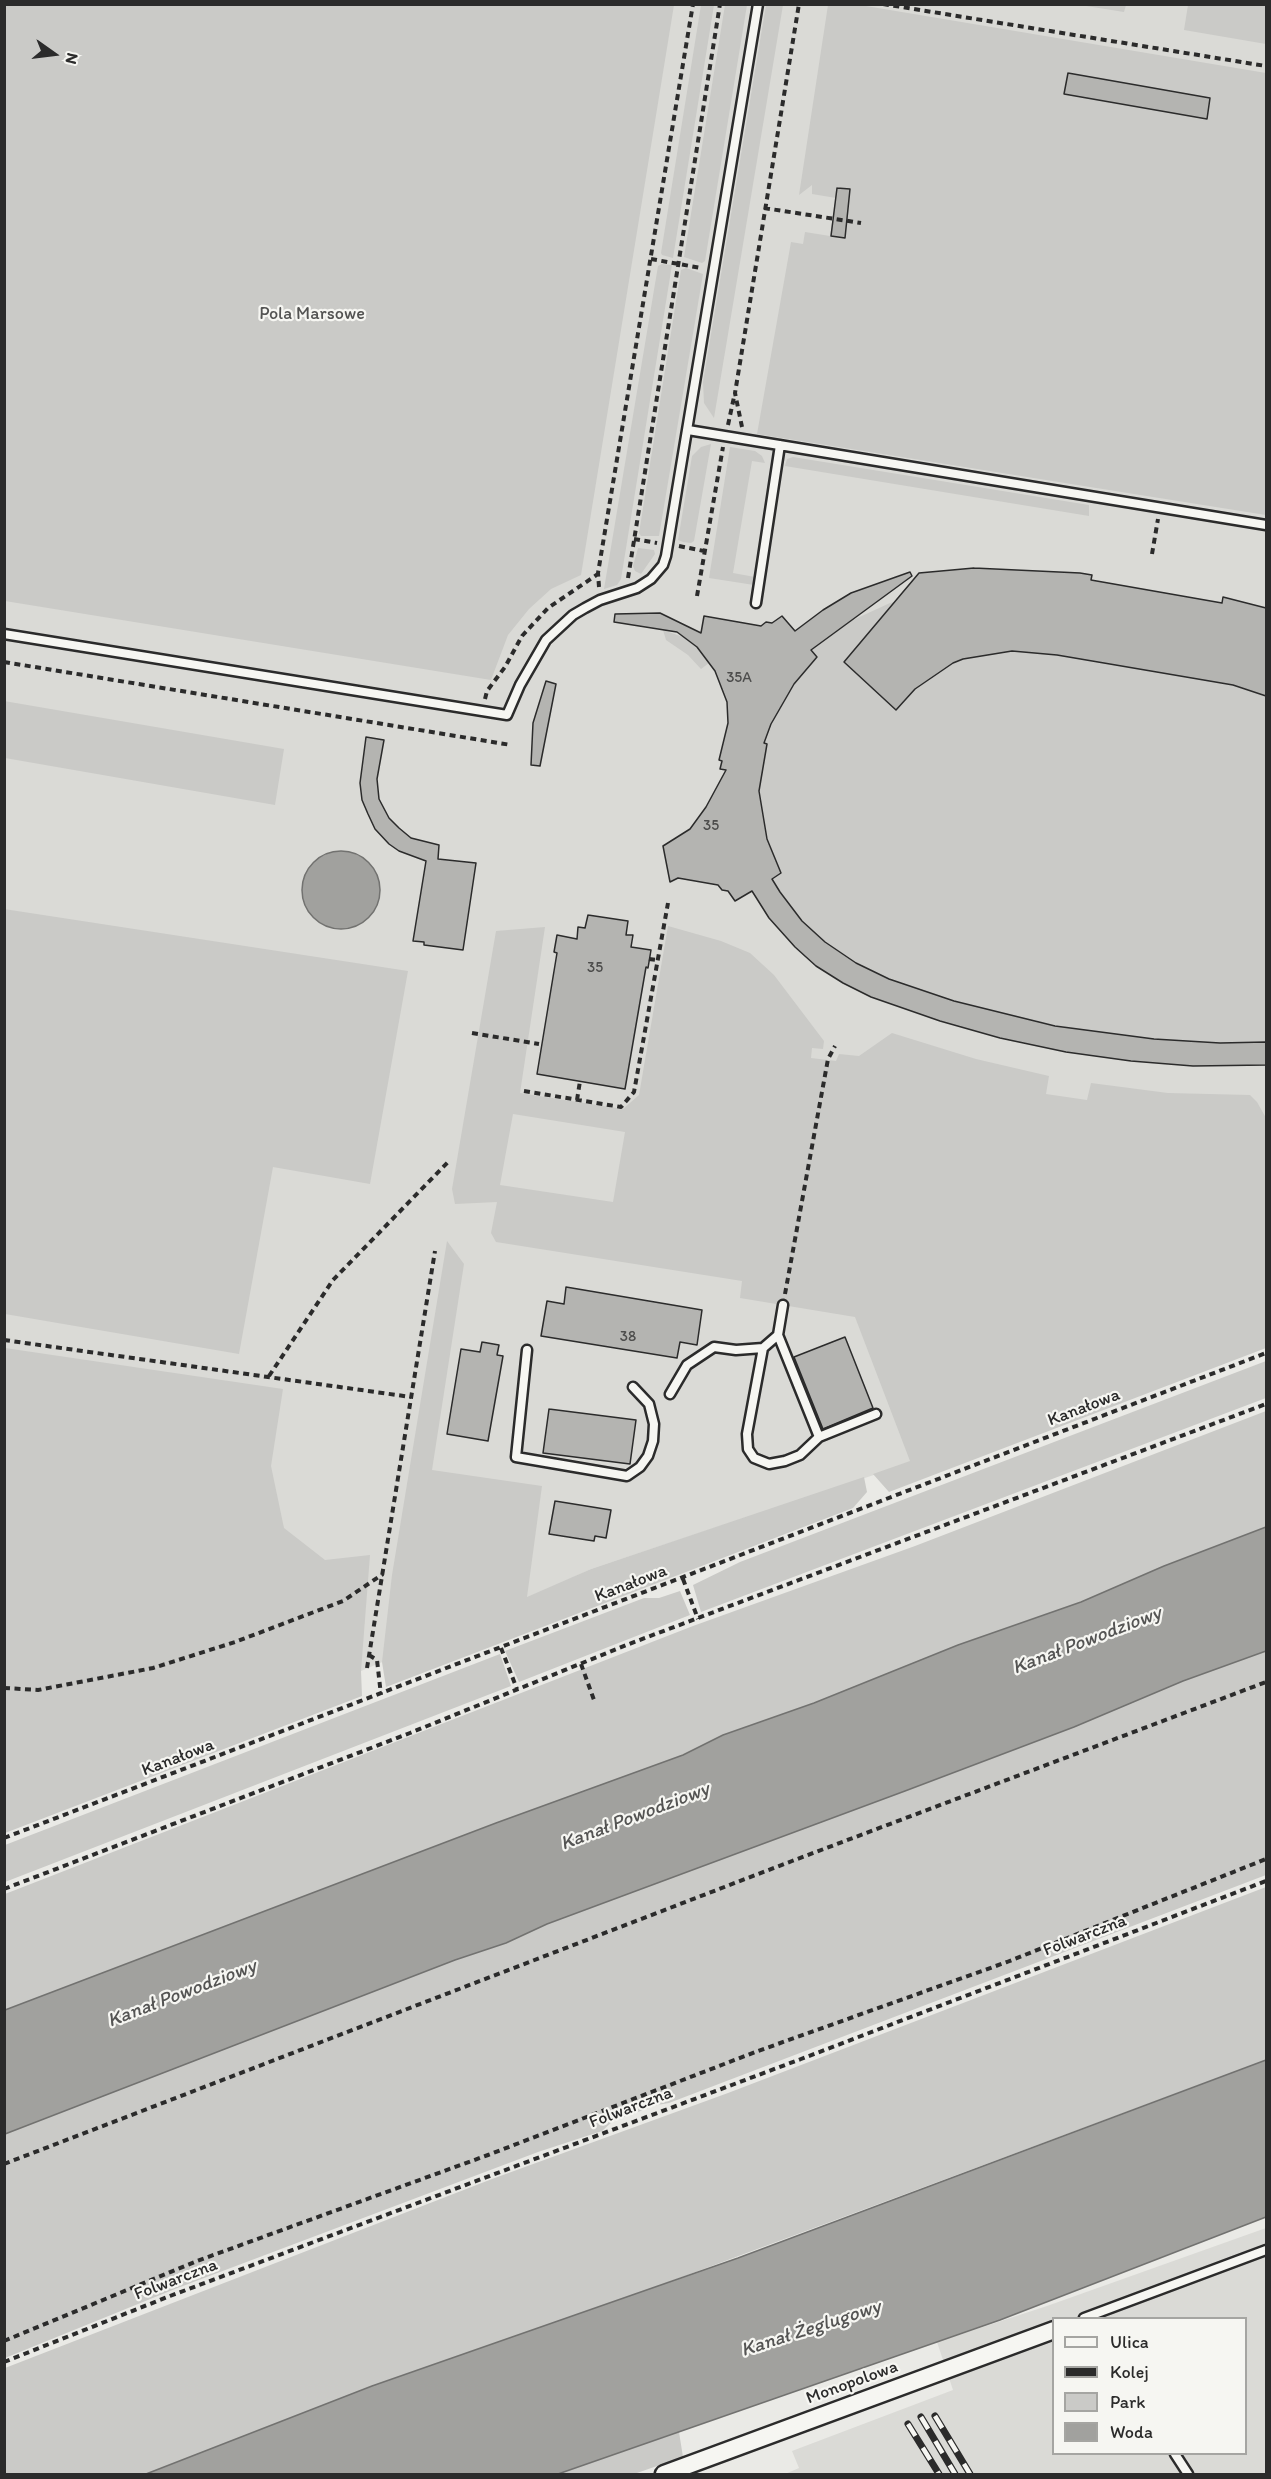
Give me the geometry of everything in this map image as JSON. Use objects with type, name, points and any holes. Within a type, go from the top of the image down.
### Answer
[{"type":"street","name":"Monopolowa","points":[[664,2475],[1052,2330]]},
{"type":"lane","points":[[4,634],[507,715],[520,685],[546,640],[573,615],[600,600],[637,588],[651,579],[663,565],[688,430],[758,4]]},
{"type":"lane","points":[[688,430],[1266,525]]},
{"type":"lane","points":[[756,603],[780,445]]},
{"type":"lane","points":[[783,1305],[778,1335],[819,1437]]},
{"type":"lane","points":[[670,1394],[687,1365],[714,1347],[736,1350],[763,1348],[778,1335]]},
{"type":"lane","points":[[763,1348],[747,1434],[748,1449],[754,1458],[769,1464],[800,1455],[819,1437],[876,1414]]},
{"type":"lane","points":[[527,1350],[516,1457],[627,1476],[640,1467],[648,1456],[653,1441],[654,1424],[649,1404],[633,1387]]},
{"type":"lane","points":[[1089,2317],[1266,2250]]},
{"type":"lane","points":[[1176,2455],[1188,2475]]},
{"type":"path","points":[[600,600],[598,573],[693,4]]},
{"type":"path","points":[[626,593],[720,4]]},
{"type":"path","points":[[697,596],[725,436],[735,393],[799,4]]},
{"type":"path","points":[[883,4],[1266,66]]},
{"type":"path","points":[[764,208],[861,223]]},
{"type":"path","points":[[651,259],[714,271]]},
{"type":"path","points":[[735,393],[744,439]]},
{"type":"path","points":[[1152,554],[1160,507]]},
{"type":"path","points":[[4,662],[511,745]]},
{"type":"path","points":[[524,1091],[621,1107],[634,1092],[668,903]]},
{"type":"path","points":[[649,959],[657,960]]},
{"type":"path","points":[[472,1033],[539,1044]]},
{"type":"path","points":[[783,1305],[828,1059],[835,1046]]},
{"type":"path","points":[[633,1059],[640,1061]]},
{"type":"path","points":[[577,1100],[580,1081]]},
{"type":"path","points":[[269,1376],[333,1280],[450,1160]]},
{"type":"path","points":[[367,1668],[435,1251]]},
{"type":"path","points":[[4,1340],[411,1397]]},
{"type":"path","name":"Kanałowa","points":[[4,1838],[1266,1353]]},
{"type":"path","points":[[4,1888],[698,1619],[1266,1404]]},
{"type":"path","points":[[4,1688],[38,1690],[153,1668],[234,1642],[343,1601],[383,1573]]},
{"type":"path","points":[[683,1578],[698,1619]]},
{"type":"path","points":[[501,1648],[517,1689]]},
{"type":"path","points":[[369,1655],[377,1660],[381,1695]]},
{"type":"path","points":[[581,1664],[594,1700]]},
{"type":"path","points":[[4,2164],[781,1865],[1266,1682]]},
{"type":"path","points":[[4,2341],[196,2261],[488,2155],[758,2051],[1007,1962],[1266,1859]]},
{"type":"path","name":"Folwarczna","points":[[4,2362],[170,2296],[1266,1881]]},
{"type":"shaded area","points":[[5,5],[1266,5],[1266,1327],[952,1449],[591,1569],[501,1612],[361,1671],[5,1806]]},
{"type":"shaded area","points":[[1266,2228],[1266,2474],[785,2474],[799,2468],[792,2451],[953,2390],[937,2342],[1047,2306]]},
{"type":"green space","name":"Pola Marsowe","points":[[4,5],[674,5],[581,575],[551,589],[529,609],[508,635],[491,680],[5,601]]},
{"type":"green space","points":[[701,5],[714,5],[673,258],[661,253]]},
{"type":"green space","points":[[725,5],[747,5],[705,261],[702,263],[684,257]]},
{"type":"green space","points":[[766,5],[783,5],[714,418],[704,403],[703,382]]},
{"type":"green space","points":[[828,5],[860,5],[1266,73],[1266,515],[757,434],[791,242],[803,244],[805,232],[830,236],[836,198],[812,194],[812,185],[799,195]]},
{"type":"green space","points":[[1080,5],[1126,5],[1124,12]]},
{"type":"green space","points":[[1188,5],[1266,5],[1266,44],[1184,30]]},
{"type":"green space","points":[[672,265],[621,579],[617,585],[604,589],[658,266]]},
{"type":"green space","points":[[686,268],[703,274],[659,536],[641,536],[639,533],[681,270]]},
{"type":"green space","points":[[711,444],[694,541],[683,542],[678,540],[692,456],[701,447]]},
{"type":"green space","points":[[730,447],[755,451],[762,456],[765,463],[752,461],[733,573],[755,577],[754,585],[709,578]]},
{"type":"green space","points":[[793,457],[1089,505],[1089,516],[785,466],[787,459]]},
{"type":"green space","points":[[638,548],[654,550],[655,554],[641,574],[635,571],[633,566]]},
{"type":"green space","points":[[930,594],[1230,621],[1266,632],[1266,1042],[1220,1043],[1100,1033],[1026,1020],[954,1001],[889,979],[856,963],[825,942],[800,918],[771,879],[781,873],[765,831],[761,811],[759,786],[767,744],[765,743],[776,714],[798,678],[818,657],[812,650],[821,642],[853,620],[890,603]]},
{"type":"green space","points":[[663,630],[683,637],[697,647],[709,663],[701,669],[688,655],[666,640]]},
{"type":"green space","points":[[4,701],[284,749],[275,805],[5,758]]},
{"type":"green space","points":[[4,909],[408,971],[370,1184],[273,1167],[239,1354],[5,1314]]},
{"type":"green space","points":[[668,926],[721,941],[750,953],[774,975],[824,1041],[823,1049],[812,1048],[811,1058],[836,1061],[839,1054],[859,1056],[892,1033],[976,1059],[1049,1076],[1046,1094],[1087,1100],[1091,1083],[1168,1093],[1250,1095],[1266,1118],[1266,1348],[889,1492],[873,1474],[910,1461],[855,1317],[740,1298],[742,1281],[496,1242],[491,1233],[497,1202],[455,1204],[452,1189],[496,931],[545,927],[520,1093],[623,1109],[639,1095]],"holes":[[[513,1114],[625,1132],[613,1202],[500,1185]]]},
{"type":"green space","points":[[447,1241],[464,1264],[432,1470],[542,1486],[527,1597],[591,1569],[864,1477],[867,1492],[853,1508],[386,1687],[382,1662],[392,1575]]},
{"type":"green space","points":[[5,1348],[283,1389],[271,1466],[284,1528],[325,1560],[370,1555],[361,1671],[362,1696],[5,1833]]},
{"type":"green space","points":[[1266,1361],[1266,1398],[701,1612],[693,1585],[740,1562]]},
{"type":"green space","points":[[1266,1411],[1266,1527],[1164,1566],[1081,1602],[958,1645],[814,1703],[723,1735],[683,1755],[496,1823],[5,2010],[5,1894],[693,1626],[915,1546]]},
{"type":"green space","points":[[680,1591],[690,1615],[519,1682],[505,1651],[644,1598],[659,1598]]},
{"type":"green space","points":[[1266,1651],[1266,1875],[669,2103],[613,2121],[602,2131],[538,2152],[175,2289],[5,2358],[5,2134],[455,1960],[506,1943],[547,1924],[1074,1727],[1183,1681]]},
{"type":"green space","points":[[500,1654],[511,1686],[5,1882],[5,1845]]},
{"type":"green space","points":[[1266,1887],[1266,2060],[152,2474],[5,2474],[5,2368],[492,2179],[728,2093]]},
{"type":"green space","points":[[679,2432],[683,2457],[634,2474],[558,2474]]},
{"type":"water","points":[[333,851],[349,851],[363,857],[374,868],[380,882],[380,898],[374,912],[363,923],[349,929],[333,929],[319,923],[308,912],[302,898],[302,882],[308,868],[319,857]]},
{"type":"water","name":"Kanał Powodziowy","points":[[1266,1527],[1266,1651],[1183,1681],[1074,1727],[547,1924],[506,1943],[455,1960],[5,2134],[5,2010],[496,1823],[683,1755],[723,1735],[814,1703],[958,1645],[1081,1602],[1164,1566]]},
{"type":"water","name":"Kanał Żeglugowy","points":[[1266,2060],[1266,2217],[1000,2320],[558,2474],[146,2474],[372,2386],[738,2258]]},
{"type":"building","points":[[1068,73],[1210,98],[1207,119],[1064,94]]},
{"type":"building","points":[[837,188],[850,189],[845,238],[831,236]]},
{"type":"building","points":[[974,568],[1080,573],[1092,575],[1091,580],[1222,603],[1223,597],[1266,608],[1266,696],[1233,685],[1057,655],[1012,651],[963,659],[953,663],[915,689],[896,710],[844,662],[919,573]]},
{"type":"building","points":[[910,572],[912,576],[811,650],[817,657],[794,684],[771,724],[764,743],[767,744],[759,791],[767,839],[781,873],[772,879],[780,892],[802,921],[825,942],[856,963],[889,979],[954,1001],[1055,1026],[1154,1039],[1220,1043],[1266,1042],[1266,1065],[1193,1066],[1131,1061],[1066,1052],[1000,1038],[940,1021],[871,997],[816,966],[769,918],[752,891],[735,901],[728,891],[722,890],[718,885],[678,878],[670,882],[663,846],[690,829],[706,807],[726,770],[720,769],[722,761],[719,760],[728,723],[727,702],[715,671],[697,647],[677,632],[614,622],[615,614],[660,613],[701,633],[704,616],[761,626],[766,622],[772,623],[782,616],[795,631],[851,593]]},
{"type":"building","points":[[546,681],[556,684],[540,766],[531,765],[533,723]]},
{"type":"building","points":[[366,737],[384,740],[377,779],[379,799],[389,818],[411,838],[439,845],[438,859],[476,863],[463,950],[424,945],[424,942],[413,941],[426,861],[399,851],[375,829],[362,800],[360,783]]},
{"type":"building","points":[[588,915],[628,921],[626,935],[633,935],[631,947],[651,950],[625,1089],[537,1074],[557,953],[554,952],[557,935],[577,939],[578,927],[585,928]]},
{"type":"building","points":[[566,1287],[702,1310],[697,1345],[680,1342],[677,1358],[541,1336],[547,1301],[564,1304]]},
{"type":"building","points":[[845,1337],[873,1408],[823,1429],[794,1357]]},
{"type":"building","points":[[482,1342],[499,1345],[497,1355],[503,1356],[488,1441],[447,1434],[461,1349],[480,1352]]},
{"type":"building","points":[[549,1409],[636,1420],[630,1464],[543,1453]]},
{"type":"building","points":[[555,1501],[611,1510],[606,1538],[595,1536],[594,1541],[549,1534]]},
{"type":"railway","points":[[935,2416],[970,2474]]},
{"type":"railway","points":[[921,2417],[955,2474]]},
{"type":"railway","points":[[908,2424],[939,2474]]}]
